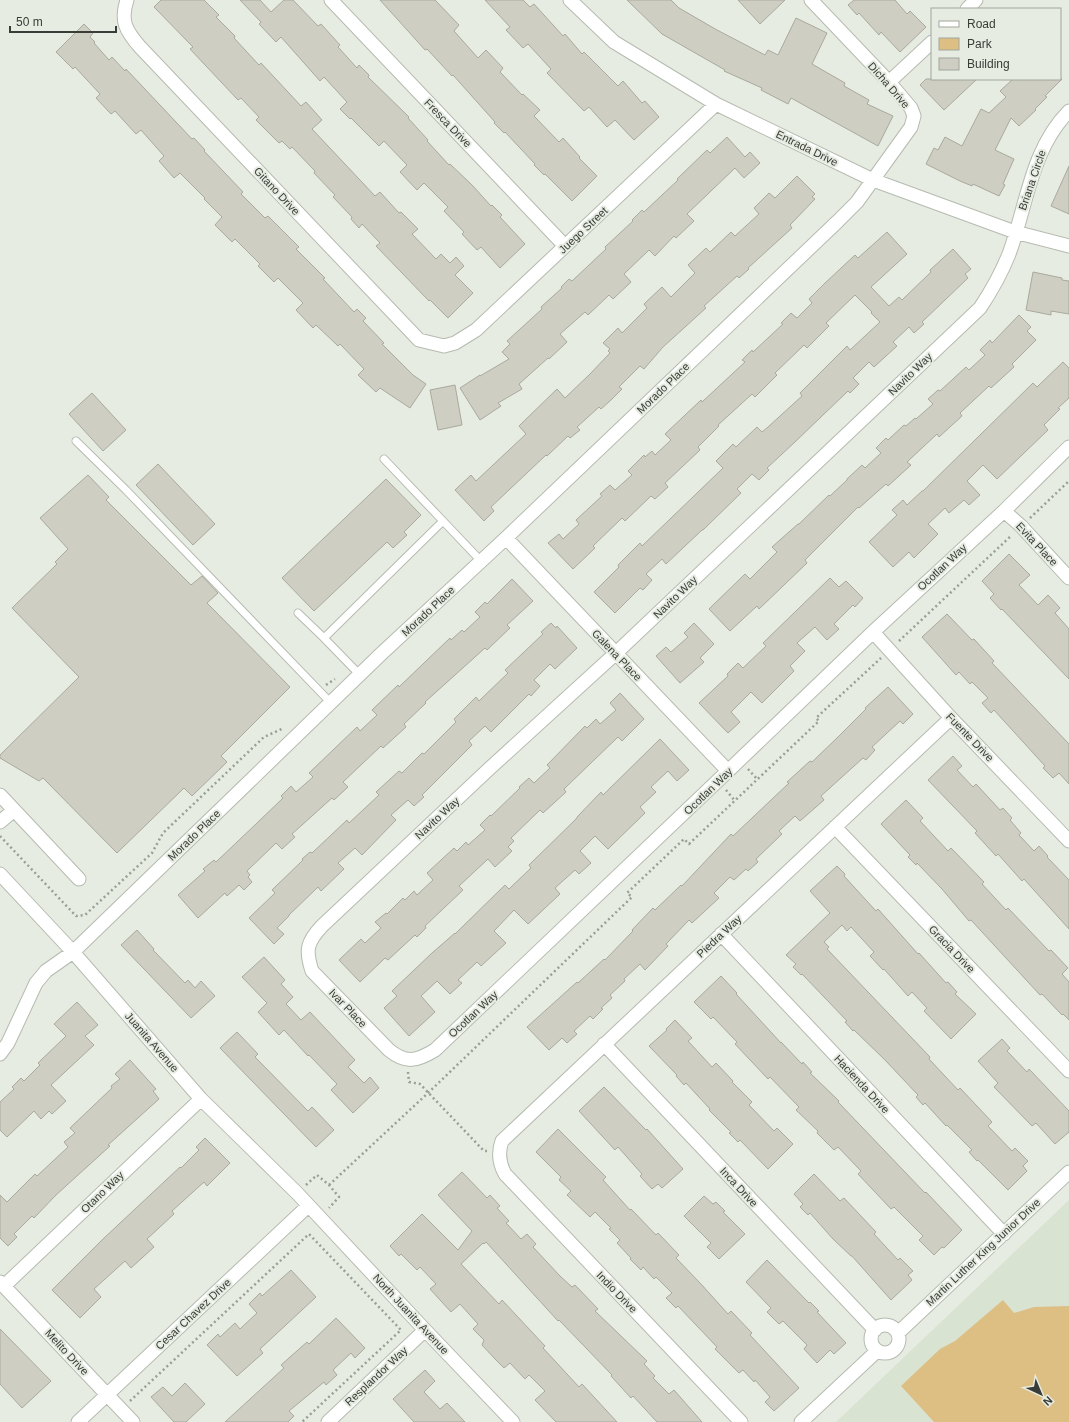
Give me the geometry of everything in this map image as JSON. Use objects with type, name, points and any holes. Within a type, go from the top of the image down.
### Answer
[{"type":"street","name":"Gitano Drive","points":[[127,0],[123,18],[129,34],[140,47],[419,340],[444,346]]},
{"type":"street","name":"Fresca Drive","points":[[332,0],[565,246]]},
{"type":"street","name":"Entrada Drive","points":[[570,0],[614,42],[716,104],[873,180],[1015,232],[1069,246]]},
{"type":"street","name":"Dicha Drive","points":[[810,0],[888,82],[911,108],[914,116],[911,127],[873,180]]},
{"type":"street","points":[[968,8],[976,0]]},
{"type":"street","points":[[888,82],[931,43]]},
{"type":"street","name":"Juego Street","points":[[444,346],[454,343],[476,330],[716,104]]},
{"type":"street","name":"Briana Circle","points":[[1015,232],[1035,166],[1046,141],[1069,111]]},
{"type":"street","name":"Morado Place","points":[[0,1054],[8,1043],[36,983],[46,971],[73,952],[360,675],[837,222],[857,202],[873,180]]},
{"type":"street","name":"Navito Way","points":[[309,944],[313,935],[490,768],[615,654],[980,308],[996,283],[1009,253],[1015,232]]},
{"type":"street","name":"Ocotlan Way","points":[[406,1060],[422,1058],[435,1050],[873,632],[1004,511],[1069,448]]},
{"type":"street","name":"Evita Place","points":[[1004,511],[1021,526],[1069,578]]},
{"type":"street","name":"Galena Place","points":[[506,538],[728,771]]},
{"type":"street","name":"Fuente Drive","points":[[873,632],[951,718],[1069,841]]},
{"type":"street","name":"Piedra Way","points":[[499,1155],[502,1141],[951,718]]},
{"type":"street","points":[[0,795],[79,879]]},
{"type":"street","points":[[0,822],[14,810]]},
{"type":"street","name":"Gracia Drive","points":[[835,827],[1069,1071]]},
{"type":"street","name":"Juanita Avenue","points":[[0,874],[73,952],[201,1099],[297,1193],[308,1206]]},
{"type":"street","name":"Hacienda Drive","points":[[721,934],[1004,1234]]},
{"type":"street","name":"Ivar Place","points":[[309,944],[308,958],[312,971],[389,1050],[406,1060]]},
{"type":"street","name":"Inca Drive","points":[[604,1044],[875,1330]]},
{"type":"street","name":"Otano Way","points":[[2,1284],[201,1099]]},
{"type":"street","name":"Indio Drive","points":[[499,1155],[505,1174],[511,1181],[742,1422]]},
{"type":"street","name":"Martin Luther King Junior Drive","points":[[898,1333],[1069,1172]]},
{"type":"street","name":"North Juanita Avenue","points":[[308,1206],[514,1422]]},
{"type":"street","name":"Cesar Chavez Drive","points":[[78,1422],[308,1206]]},
{"type":"street","name":"Melito Drive","points":[[2,1284],[133,1422]]},
{"type":"street","points":[[882,1325],[891,1327],[898,1333],[898,1345],[892,1351],[884,1353],[877,1351],[873,1347],[871,1338],[875,1330],[882,1325]]},
{"type":"street","name":"Resplandor Way","points":[[328,1422],[425,1330]]},
{"type":"street","points":[[801,1422],[877,1351]]},
{"type":"lane","points":[[76,441],[158,523],[331,703]]},
{"type":"lane","points":[[384,459],[481,561]]},
{"type":"lane","points":[[324,638],[443,521]]},
{"type":"lane","points":[[298,613],[360,675]]},
{"type":"path","points":[[329,1185],[632,897],[627,893],[684,839],[689,844],[819,721],[816,718],[1069,481]]},
{"type":"path","points":[[320,691],[328,683],[336,679],[350,665]]},
{"type":"path","points":[[0,836],[76,916],[85,915],[152,853],[163,833],[264,737],[285,728]]},
{"type":"path","points":[[406,1060],[409,1082],[420,1084],[484,1151],[499,1155]]},
{"type":"path","points":[[297,1193],[317,1175],[329,1185],[339,1196],[320,1218]]},
{"type":"path","points":[[122,1410],[309,1234],[401,1330],[302,1422]]},
{"type":"shaded area","points":[[1069,1200],[1069,1422],[836,1422]]},
{"type":"green space","points":[[1003,1300],[1014,1313],[1034,1307],[1069,1306],[1069,1422],[934,1422],[901,1386],[940,1349],[955,1341]]},
{"type":"building","points":[[161,0],[204,0],[219,15],[216,17],[235,36],[234,38],[259,65],[261,63],[301,106],[306,102],[322,120],[312,129],[375,196],[380,192],[399,213],[401,212],[418,229],[412,234],[436,259],[441,254],[450,263],[456,257],[464,266],[455,275],[473,293],[448,318],[430,300],[429,301],[376,246],[380,243],[362,224],[359,228],[351,219],[352,217],[333,197],[335,195],[292,147],[290,149],[282,141],[279,143],[256,120],[259,117],[241,98],[238,100],[190,49],[193,47],[154,7]]},
{"type":"building","points":[[240,0],[260,0],[271,12],[284,0],[293,0],[318,26],[321,24],[340,45],[338,47],[357,68],[359,65],[369,75],[368,77],[409,117],[408,118],[428,140],[427,141],[449,165],[450,164],[491,206],[492,205],[502,215],[500,217],[525,244],[500,268],[481,247],[477,250],[462,234],[464,232],[444,211],[448,207],[424,183],[417,190],[400,172],[407,165],[384,141],[379,146],[351,118],[350,119],[340,109],[347,102],[324,77],[320,81],[281,37],[276,42],[259,24],[261,22]]},
{"type":"building","points":[[380,0],[435,0],[459,25],[454,31],[478,58],[486,50],[503,68],[500,72],[522,95],[523,94],[540,110],[534,116],[559,142],[563,138],[580,157],[579,158],[597,176],[572,201],[534,165],[535,164],[505,132],[504,133],[494,123],[495,122],[453,75],[452,76],[427,49],[425,50]]},
{"type":"building","points":[[485,0],[523,0],[530,7],[534,4],[563,36],[565,34],[582,54],[584,52],[618,86],[623,81],[642,103],[645,101],[659,117],[634,140],[615,120],[607,127],[589,107],[584,111],[547,73],[551,69],[528,44],[523,48],[506,30],[510,27]]},
{"type":"building","points":[[627,0],[671,0],[679,8],[765,55],[768,50],[778,55],[796,18],[827,33],[812,64],[845,83],[844,86],[869,100],[867,104],[893,116],[878,146],[791,98],[788,104],[761,90],[762,88],[724,71],[725,70],[662,34]]},
{"type":"building","points":[[738,0],[785,0],[760,24]]},
{"type":"building","points":[[854,0],[895,0],[907,14],[910,11],[926,27],[900,52],[881,32],[879,35],[859,13],[857,15],[848,5]]},
{"type":"building","points":[[84,24],[93,33],[90,37],[95,42],[94,43],[109,60],[112,57],[125,71],[126,69],[192,139],[194,138],[205,150],[204,151],[243,192],[241,194],[265,218],[268,216],[299,247],[296,249],[325,278],[323,279],[354,312],[357,309],[366,318],[363,321],[384,343],[382,344],[413,375],[426,384],[410,408],[380,388],[376,392],[358,375],[364,369],[340,344],[338,346],[316,325],[313,328],[296,310],[303,303],[278,278],[274,282],[258,266],[260,264],[235,239],[232,242],[215,225],[222,217],[204,199],[205,198],[180,173],[174,178],[159,161],[164,156],[141,130],[136,134],[115,111],[111,114],[96,98],[100,94],[75,67],[73,69],[56,52]]},
{"type":"building","points":[[926,79],[976,80],[944,110],[920,85]]},
{"type":"building","points":[[1012,80],[1061,80],[1045,96],[1047,97],[1035,109],[1036,110],[1019,126],[1011,118],[995,150],[1014,159],[1003,184],[1005,185],[999,196],[973,184],[972,186],[960,181],[926,164],[934,148],[938,150],[945,137],[962,146],[981,109],[989,113],[1006,97],[1000,91]]},
{"type":"building","points":[[727,137],[745,157],[750,152],[760,163],[744,178],[735,168],[687,214],[694,221],[676,238],[674,236],[655,256],[649,250],[624,274],[631,282],[613,299],[609,295],[588,315],[585,312],[560,334],[567,342],[519,384],[522,389],[498,403],[501,406],[480,420],[460,388],[509,359],[502,352],[510,344],[507,341],[542,309],[541,307],[562,288],[561,287],[569,279],[572,281],[606,249],[605,247],[633,221],[632,220],[642,210],[644,212],[707,150],[710,153]]},
{"type":"building","points":[[1069,166],[1069,214],[1051,206]]},
{"type":"building","points":[[797,176],[815,194],[812,197],[815,199],[790,225],[792,228],[739,278],[737,276],[704,306],[706,308],[663,347],[644,369],[640,366],[619,387],[622,389],[611,400],[601,409],[599,407],[577,427],[580,430],[570,438],[568,436],[547,456],[546,455],[491,507],[494,511],[484,521],[455,490],[471,475],[476,481],[526,434],[519,426],[557,389],[565,398],[590,374],[610,353],[608,351],[610,349],[603,343],[618,328],[622,333],[647,308],[644,304],[662,287],[671,297],[695,273],[688,265],[706,248],[710,252],[731,232],[735,236],[759,214],[754,208],[769,193],[775,198]]},
{"type":"building","points":[[887,232],[907,254],[871,287],[889,306],[899,297],[902,300],[931,272],[930,270],[953,249],[971,269],[965,274],[968,278],[922,322],[924,324],[914,333],[909,327],[893,342],[897,346],[874,367],[869,362],[853,378],[859,384],[850,393],[848,391],[767,468],[769,470],[759,480],[752,474],[737,489],[741,493],[666,564],[662,559],[646,574],[652,580],[643,590],[640,588],[615,613],[594,592],[640,543],[642,546],[723,468],[716,461],[733,444],[736,447],[757,427],[762,432],[802,396],[800,393],[847,346],[850,350],[880,322],[871,313],[872,312],[855,295],[826,323],[829,326],[807,348],[804,345],[775,373],[777,375],[755,397],[752,394],[718,425],[719,426],[698,447],[700,450],[665,483],[668,487],[655,499],[651,496],[625,521],[622,518],[593,546],[595,548],[573,569],[548,543],[559,534],[563,539],[579,524],[576,520],[602,496],[600,494],[610,485],[615,490],[632,475],[628,471],[644,455],[645,457],[652,451],[655,455],[671,440],[665,434],[745,362],[742,360],[752,350],[753,352],[783,324],[781,323],[791,313],[797,318],[812,303],[809,299],[824,284],[855,255],[858,258]]},
{"type":"building","points":[[1033,272],[1062,278],[1062,280],[1069,281],[1069,314],[1051,311],[1051,315],[1026,310]]},
{"type":"building","points":[[1019,315],[1031,327],[1027,331],[1036,340],[1012,364],[1014,367],[991,388],[989,386],[960,413],[962,416],[939,437],[937,434],[907,462],[911,465],[888,486],[886,484],[859,508],[858,507],[805,560],[807,563],[759,609],[757,606],[730,631],[709,609],[745,574],[750,579],[777,552],[772,547],[799,524],[829,495],[830,496],[862,465],[865,468],[881,453],[876,448],[886,438],[888,440],[904,425],[906,426],[915,418],[916,419],[933,404],[928,399],[938,390],[940,391],[966,367],[969,370],[985,355],[980,350],[990,340],[992,343]]},
{"type":"building","points":[[1063,362],[1069,368],[1069,398],[1058,408],[1060,409],[1044,425],[1048,430],[997,479],[983,465],[967,481],[980,495],[969,505],[964,500],[949,513],[945,508],[928,524],[938,534],[914,558],[909,552],[893,567],[869,542],[897,515],[892,510],[903,500],[907,505],[1033,383],[1037,387]]},
{"type":"building","points":[[455,385],[462,425],[438,430],[430,390]]},
{"type":"building","points":[[92,393],[126,430],[103,451],[69,414]]},
{"type":"building","points":[[158,464],[215,524],[193,545],[136,485]]},
{"type":"building","points":[[88,475],[109,497],[106,500],[191,585],[202,576],[218,593],[207,603],[290,687],[221,756],[227,762],[192,796],[184,788],[117,853],[43,778],[39,781],[0,758],[0,755],[79,677],[12,608],[57,564],[55,562],[68,549],[40,518]]},
{"type":"building","points":[[386,479],[421,515],[404,532],[407,535],[393,548],[387,542],[314,611],[282,578]]},
{"type":"building","points":[[1009,554],[1030,575],[1019,585],[1038,605],[1048,595],[1060,608],[1055,613],[1069,629],[1069,679],[990,598],[994,594],[982,581]]},
{"type":"building","points":[[830,578],[839,587],[846,581],[863,598],[855,607],[853,605],[834,624],[839,629],[827,640],[815,627],[797,643],[805,651],[790,666],[794,671],[762,703],[751,692],[731,712],[740,722],[728,733],[699,703],[728,676],[727,674],[738,663],[743,668],[766,646],[763,643]]},
{"type":"building","points":[[512,579],[533,601],[507,625],[510,628],[487,650],[485,648],[425,702],[426,703],[404,724],[406,727],[383,748],[381,746],[343,782],[348,787],[334,800],[332,798],[292,834],[295,837],[282,849],[276,843],[247,871],[250,875],[248,877],[252,882],[244,890],[239,885],[227,896],[225,893],[198,918],[178,895],[205,871],[203,869],[214,860],[216,862],[283,798],[281,796],[291,786],[296,792],[313,777],[309,773],[357,727],[360,731],[377,715],[372,710],[398,685],[399,687],[450,638],[451,640],[462,630],[464,632],[480,617],[475,612],[485,602],[487,604]]},
{"type":"building","points":[[947,614],[972,640],[974,639],[994,661],[992,663],[1069,744],[1069,784],[1059,773],[1053,778],[1043,768],[1045,766],[994,710],[991,713],[982,703],[988,698],[972,682],[970,684],[959,672],[956,675],[922,637]]},
{"type":"building","points":[[551,623],[556,628],[557,626],[577,648],[555,669],[550,664],[534,680],[540,686],[531,696],[529,694],[491,732],[485,726],[469,741],[472,745],[422,795],[424,797],[414,806],[408,800],[391,815],[396,820],[362,855],[355,848],[338,863],[344,869],[321,891],[318,887],[289,915],[277,928],[284,934],[274,944],[249,918],[275,893],[272,890],[303,860],[302,859],[310,852],[312,853],[347,820],[349,823],[379,795],[376,792],[399,771],[402,773],[422,753],[424,754],[456,722],[454,719],[476,697],[479,701],[508,673],[505,670],[543,634],[541,632]]},
{"type":"building","points":[[694,623],[714,644],[700,658],[704,662],[680,683],[656,656],[666,647],[671,652],[688,637],[684,633]]},
{"type":"building","points":[[888,687],[913,714],[903,724],[900,721],[872,747],[875,750],[866,760],[863,758],[821,796],[824,800],[800,821],[795,816],[779,831],[782,834],[756,859],[758,862],[748,871],[746,869],[734,880],[730,877],[714,893],[719,898],[692,923],[689,920],[666,944],[668,946],[645,970],[640,964],[624,979],[625,981],[610,995],[612,998],[601,1008],[603,1009],[593,1019],[590,1016],[574,1031],[577,1034],[567,1043],[562,1038],[549,1050],[527,1027],[577,982],[578,983],[604,959],[605,960],[653,908],[655,910],[681,885],[682,886],[731,834],[733,836],[789,783],[787,782],[810,761],[812,762],[866,709],[865,708]]},
{"type":"building","points":[[620,693],[644,719],[622,741],[618,737],[564,789],[566,792],[543,813],[540,810],[511,838],[514,841],[508,847],[512,851],[495,867],[488,859],[459,886],[463,890],[425,926],[426,928],[417,937],[415,935],[388,960],[385,958],[360,982],[339,960],[361,939],[365,943],[381,928],[375,922],[386,913],[387,914],[403,898],[405,900],[414,891],[417,895],[433,880],[427,873],[454,848],[457,851],[466,842],[468,845],[485,830],[480,825],[529,778],[534,783],[550,768],[547,765],[585,726],[587,728],[596,719],[600,724],[616,710],[610,703]]},
{"type":"building","points":[[660,739],[689,770],[677,781],[668,771],[651,787],[656,792],[640,807],[645,813],[608,849],[595,836],[580,851],[591,863],[579,874],[575,870],[555,888],[560,894],[528,924],[514,910],[494,931],[506,943],[481,966],[477,962],[458,980],[462,983],[450,994],[437,981],[421,996],[435,1012],[409,1036],[384,1008],[397,996],[392,991],[432,953],[455,934],[505,885],[509,889],[531,868],[529,865],[601,792],[603,795]]},
{"type":"building","points":[[953,756],[962,766],[957,770],[973,787],[976,784],[1000,810],[1003,808],[1012,818],[1010,820],[1021,833],[1019,835],[1034,851],[1039,846],[1048,856],[1047,857],[1069,880],[1069,929],[1024,879],[1022,881],[998,854],[996,856],[975,833],[977,831],[928,780]]},
{"type":"building","points":[[906,800],[923,818],[920,821],[948,851],[951,848],[984,882],[982,884],[1006,910],[1008,908],[1049,951],[1051,950],[1068,968],[1062,974],[1069,982],[1069,1020],[1063,1014],[1062,1015],[1042,994],[1040,995],[971,920],[969,921],[942,889],[917,863],[916,865],[908,857],[910,855],[881,824]]},
{"type":"building","points":[[837,866],[845,874],[844,876],[876,911],[878,909],[918,954],[919,953],[946,983],[948,982],[957,992],[955,994],[976,1014],[951,1039],[924,1011],[927,1008],[912,992],[908,996],[870,956],[874,952],[851,927],[847,931],[842,925],[824,942],[829,947],[827,949],[930,1057],[929,1059],[958,1090],[960,1088],[992,1122],[988,1126],[1012,1151],[1015,1148],[1028,1161],[1023,1166],[1027,1171],[1008,1190],[978,1160],[977,1161],[969,1152],[972,1150],[947,1125],[946,1126],[925,1103],[923,1105],[916,1097],[918,1095],[885,1060],[854,1030],[853,1031],[845,1022],[847,1021],[802,974],[801,975],[793,967],[796,964],[786,955],[830,913],[810,891]]},
{"type":"building","points":[[137,930],[154,949],[153,950],[185,983],[188,980],[195,988],[201,981],[215,996],[191,1018],[121,945]]},
{"type":"building","points":[[264,957],[285,980],[281,984],[293,997],[286,1004],[301,1020],[310,1012],[355,1060],[348,1067],[364,1083],[370,1077],[379,1088],[353,1113],[331,1090],[337,1084],[284,1030],[279,1035],[258,1012],[267,1003],[242,977]]},
{"type":"building","points":[[721,976],[781,1043],[802,1064],[803,1062],[812,1072],[810,1073],[839,1101],[838,1102],[962,1230],[944,1248],[942,1247],[934,1255],[919,1240],[923,1236],[894,1207],[891,1209],[858,1174],[861,1171],[838,1147],[834,1150],[817,1133],[818,1131],[796,1110],[799,1107],[770,1077],[768,1079],[735,1044],[737,1042],[713,1017],[711,1019],[694,1002]]},
{"type":"building","points":[[77,1002],[98,1025],[85,1036],[94,1045],[51,1085],[66,1101],[52,1114],[49,1111],[41,1119],[34,1111],[7,1137],[0,1130],[0,1102],[14,1089],[12,1087],[21,1078],[24,1081],[40,1065],[38,1063],[66,1036],[54,1024]]},
{"type":"building","points":[[675,1020],[692,1038],[688,1041],[712,1067],[716,1063],[752,1102],[749,1105],[774,1131],[777,1128],[793,1144],[768,1169],[740,1140],[738,1142],[729,1133],[731,1132],[709,1110],[710,1109],[686,1083],[684,1085],[676,1076],[677,1075],[649,1046],[667,1030],[666,1029]]},
{"type":"building","points":[[237,1032],[258,1054],[255,1057],[308,1111],[312,1107],[334,1130],[316,1147],[220,1048]]},
{"type":"building","points":[[1002,1039],[1010,1048],[1007,1051],[1027,1072],[1029,1069],[1069,1111],[1069,1132],[1055,1144],[1036,1123],[1032,1126],[994,1087],[998,1083],[978,1061]]},
{"type":"building","points":[[130,1060],[156,1089],[153,1091],[159,1099],[108,1145],[110,1146],[56,1195],[34,1218],[32,1216],[14,1234],[17,1237],[8,1246],[0,1238],[0,1195],[7,1202],[35,1174],[37,1176],[68,1147],[64,1142],[75,1133],[70,1128],[112,1088],[111,1086],[120,1079],[115,1074]]},
{"type":"building","points":[[604,1087],[646,1130],[647,1129],[683,1169],[662,1188],[658,1184],[652,1189],[640,1176],[642,1174],[618,1147],[615,1150],[579,1111]]},
{"type":"building","points":[[558,1129],[606,1177],[603,1180],[630,1210],[631,1209],[656,1235],[658,1233],[679,1255],[676,1258],[728,1314],[731,1311],[752,1333],[750,1335],[799,1388],[774,1411],[765,1402],[770,1397],[755,1380],[754,1382],[743,1370],[739,1373],[715,1349],[717,1347],[678,1306],[676,1308],[666,1298],[672,1293],[656,1277],[654,1279],[643,1267],[641,1270],[630,1259],[631,1258],[617,1243],[620,1240],[609,1229],[611,1228],[595,1212],[590,1217],[567,1195],[571,1191],[559,1180],[561,1177],[536,1152]]},
{"type":"building","points":[[205,1138],[230,1163],[207,1186],[204,1182],[172,1211],[174,1214],[147,1239],[154,1247],[131,1268],[125,1261],[94,1289],[101,1297],[80,1318],[52,1290],[103,1239],[180,1167],[181,1168],[199,1150],[196,1147]]},
{"type":"building","points":[[462,1172],[487,1198],[490,1195],[500,1206],[497,1208],[509,1221],[506,1223],[521,1239],[527,1234],[536,1244],[533,1247],[560,1276],[572,1287],[575,1285],[598,1309],[595,1311],[647,1361],[644,1364],[655,1376],[653,1378],[669,1394],[674,1390],[702,1422],[657,1422],[633,1396],[631,1398],[611,1376],[612,1375],[559,1320],[558,1321],[486,1242],[484,1244],[483,1243],[461,1264],[499,1304],[502,1300],[545,1346],[543,1348],[579,1387],[582,1384],[617,1422],[556,1422],[535,1400],[545,1391],[529,1375],[525,1379],[510,1363],[504,1368],[495,1359],[482,1345],[484,1340],[473,1329],[478,1324],[460,1304],[451,1312],[430,1289],[436,1284],[420,1267],[417,1270],[401,1254],[399,1256],[390,1246],[422,1214],[458,1250],[472,1231],[438,1195]]},
{"type":"building","points":[[814,1174],[840,1201],[844,1198],[876,1232],[874,1234],[898,1260],[900,1258],[913,1271],[908,1275],[912,1280],[891,1300],[852,1256],[833,1239],[810,1213],[808,1215],[800,1207],[803,1204],[794,1194]]},
{"type":"building","points":[[704,1196],[713,1204],[716,1202],[725,1211],[723,1212],[745,1234],[719,1259],[707,1247],[711,1243],[684,1216]]},
{"type":"building","points":[[767,1260],[809,1303],[810,1302],[819,1311],[817,1312],[846,1343],[834,1354],[830,1350],[817,1363],[804,1349],[807,1345],[783,1321],[779,1324],[767,1312],[771,1308],[746,1282]]},
{"type":"building","points":[[291,1270],[316,1297],[260,1349],[263,1353],[237,1376],[207,1345],[218,1334],[220,1337],[235,1323],[240,1329],[257,1313],[249,1304],[260,1293],[262,1296]]},
{"type":"building","points":[[336,1318],[365,1348],[355,1358],[351,1353],[333,1370],[337,1375],[326,1385],[324,1382],[289,1411],[294,1416],[288,1422],[225,1422],[284,1368],[281,1365],[307,1342],[309,1344]]},
{"type":"building","points":[[0,1329],[51,1381],[22,1408],[0,1384]]},
{"type":"building","points":[[425,1370],[435,1381],[424,1392],[440,1409],[447,1403],[465,1422],[414,1422],[393,1399]]},
{"type":"building","points":[[185,1383],[205,1404],[186,1422],[174,1422],[151,1397],[163,1387],[172,1396]]}]
